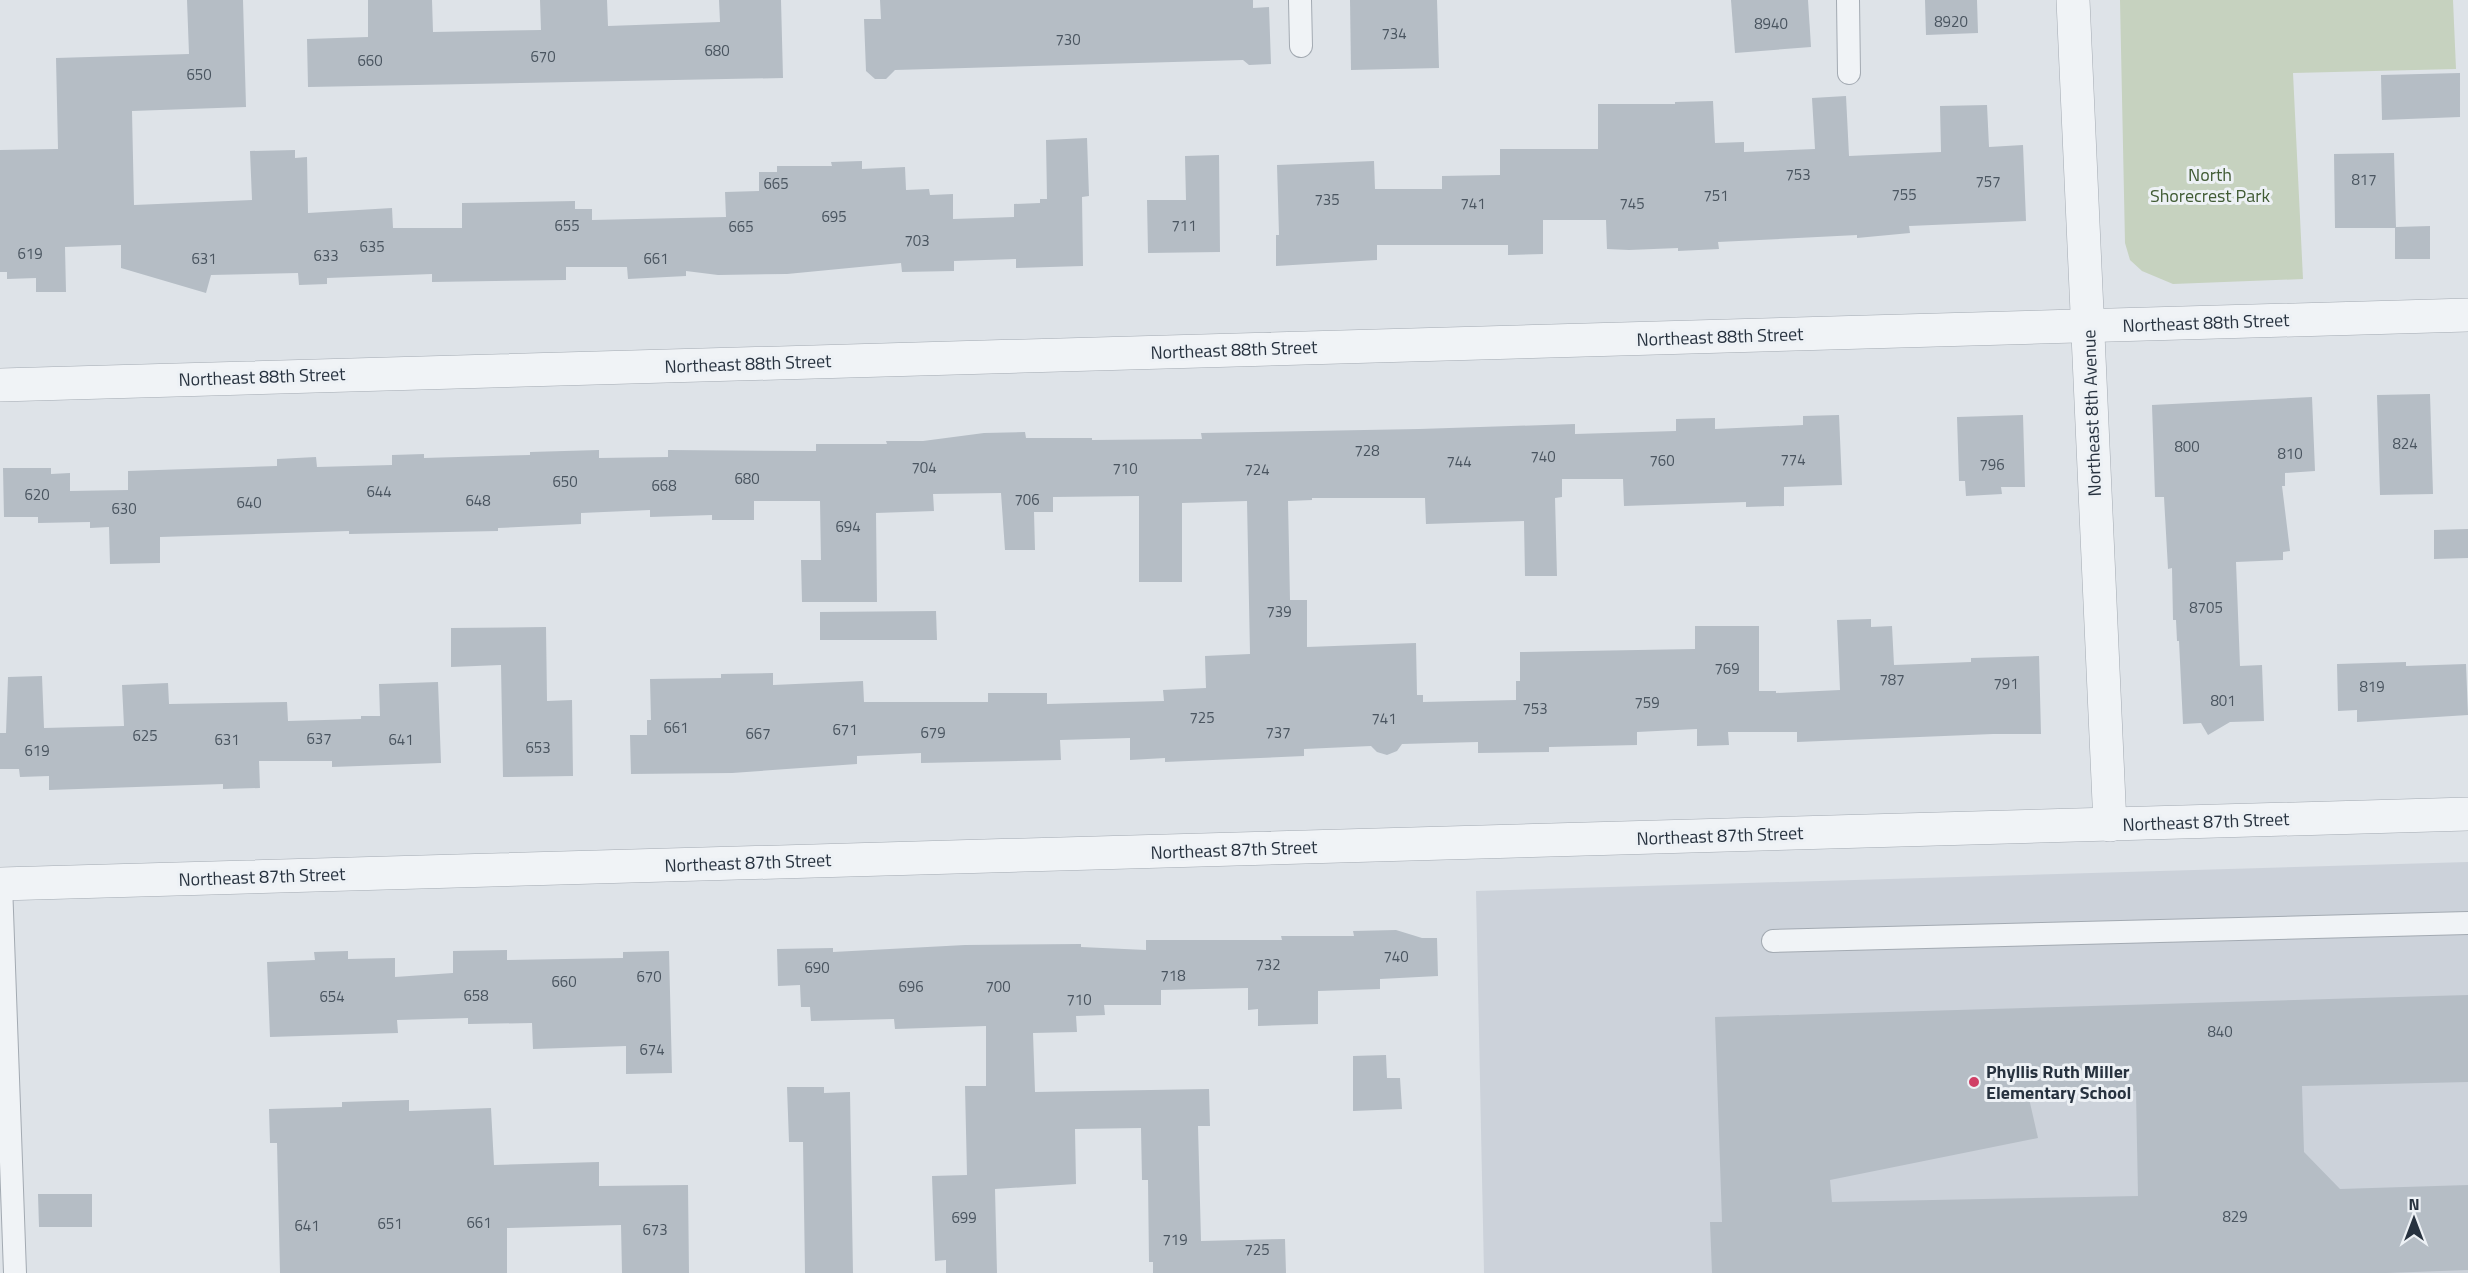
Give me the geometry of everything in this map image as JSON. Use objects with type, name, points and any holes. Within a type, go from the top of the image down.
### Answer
[{"type":"street","name":"Northeast 8th Avenue","points":[[2073,0],[2110,825]]},
{"type":"street","name":"Northeast 88th Street","points":[[0,384],[2468,315]]},
{"type":"street","name":"Northeast 87th Street","points":[[0,884],[2468,814]]},
{"type":"lane","points":[[1300,0],[1301,46]]},
{"type":"lane","points":[[1848,0],[1849,73]]},
{"type":"lane","points":[[0,884],[15,1273]]},
{"type":"lane","points":[[1773,941],[2468,923]]},
{"type":"shaded area","name":"Phyllis Ruth Miller Elementary School","points":[[2468,862],[2468,1273],[1484,1273],[1476,891]]},
{"type":"green space","name":"North Shorecrest Park","points":[[2120,0],[2453,0],[2456,69],[2293,73],[2303,279],[2173,284],[2142,271],[2130,260],[2125,243]]},
{"type":"building","points":[[187,0],[243,0],[246,107],[132,111],[134,205],[252,200],[250,151],[295,150],[295,158],[307,157],[308,213],[392,208],[393,228],[462,228],[462,203],[575,201],[575,209],[592,209],[592,220],[726,217],[725,192],[759,191],[759,172],[777,172],[777,166],[832,166],[831,162],[862,161],[862,169],[905,167],[906,190],[929,189],[930,195],[953,194],[953,219],[1014,217],[1014,204],[1040,203],[1040,199],[1047,199],[1046,140],[1087,138],[1089,196],[1082,197],[1083,266],[1016,268],[1016,259],[954,261],[954,271],[902,272],[901,263],[787,274],[718,275],[686,271],[686,276],[628,279],[627,267],[566,267],[566,280],[432,282],[432,274],[327,278],[327,284],[299,285],[298,273],[211,275],[206,293],[121,268],[121,245],[65,247],[66,292],[36,292],[36,278],[7,279],[7,272],[0,272],[0,150],[58,149],[56,58],[189,54]]},
{"type":"building","points":[[368,0],[432,0],[433,32],[541,30],[540,0],[607,0],[608,26],[720,22],[719,0],[781,0],[783,78],[308,87],[307,39],[368,37]]},
{"type":"building","points":[[880,0],[1253,0],[1253,8],[1269,7],[1271,64],[1249,65],[1243,60],[895,70],[886,79],[875,79],[866,71],[864,19],[881,19]]},
{"type":"building","points":[[1350,0],[1437,0],[1439,68],[1351,70]]},
{"type":"building","points":[[1731,0],[1808,0],[1811,47],[1735,53]]},
{"type":"building","points":[[1925,0],[1977,0],[1978,33],[1926,35]]},
{"type":"building","points":[[2460,73],[2460,117],[2382,120],[2381,75]]},
{"type":"building","points":[[1846,96],[1849,156],[1941,152],[1940,106],[1987,105],[1989,147],[2023,145],[2026,221],[1909,226],[1910,233],[1857,238],[1857,235],[1718,242],[1719,249],[1678,251],[1678,248],[1607,249],[1606,220],[1543,220],[1543,254],[1508,255],[1508,245],[1377,245],[1377,260],[1276,266],[1276,235],[1279,235],[1277,165],[1374,161],[1375,189],[1442,189],[1442,176],[1500,175],[1500,149],[1598,149],[1598,104],[1675,104],[1675,102],[1713,101],[1715,143],[1744,142],[1744,152],[1815,149],[1812,98]]},
{"type":"building","points":[[2394,153],[2396,227],[2430,226],[2430,259],[2395,259],[2395,228],[2335,228],[2334,154]]},
{"type":"building","points":[[1219,155],[1220,252],[1148,253],[1147,200],[1186,200],[1185,156]]},
{"type":"building","points":[[2430,394],[2433,494],[2380,495],[2377,395]]},
{"type":"building","points":[[2312,397],[2315,471],[2285,473],[2285,486],[2282,486],[2290,551],[2283,552],[2283,560],[2236,562],[2240,666],[2262,665],[2264,721],[2230,722],[2208,735],[2201,723],[2183,724],[2179,641],[2177,641],[2176,620],[2173,620],[2172,568],[2168,569],[2164,497],[2155,497],[2152,405]]},
{"type":"building","points":[[1839,415],[1842,485],[1784,487],[1784,506],[1746,507],[1746,502],[1624,506],[1623,479],[1562,479],[1562,497],[1555,498],[1557,576],[1525,576],[1524,521],[1426,524],[1425,498],[1312,498],[1312,500],[1288,501],[1290,600],[1307,600],[1307,647],[1416,643],[1417,695],[1423,695],[1423,702],[1516,700],[1516,681],[1520,681],[1520,652],[1695,649],[1695,626],[1759,626],[1759,691],[1776,691],[1776,693],[1840,690],[1837,620],[1871,619],[1871,627],[1892,626],[1894,665],[1971,662],[1971,658],[2039,656],[2041,734],[1797,742],[1797,732],[1728,732],[1729,745],[1697,746],[1697,729],[1637,732],[1637,745],[1549,747],[1549,752],[1478,753],[1478,742],[1402,744],[1397,751],[1387,755],[1377,752],[1371,746],[1304,749],[1304,756],[1165,762],[1165,758],[1130,760],[1130,738],[1060,740],[1061,760],[921,763],[921,753],[857,756],[857,764],[732,773],[631,774],[630,735],[647,735],[647,720],[651,720],[650,679],[721,678],[721,674],[773,673],[773,685],[863,681],[864,702],[988,702],[988,693],[1047,693],[1047,704],[1164,701],[1163,690],[1206,688],[1205,656],[1250,654],[1247,501],[1182,503],[1182,582],[1139,582],[1139,496],[1053,497],[1053,512],[1034,512],[1035,550],[1005,550],[1001,493],[933,494],[934,511],[876,513],[877,602],[802,602],[801,560],[821,560],[820,501],[754,501],[754,520],[712,520],[712,515],[650,517],[650,510],[581,513],[581,524],[498,528],[498,531],[349,534],[349,531],[160,537],[160,563],[110,564],[109,527],[90,528],[90,522],[38,523],[38,517],[4,517],[3,468],[51,468],[51,474],[70,473],[70,491],[128,490],[128,471],[277,466],[277,459],[316,457],[317,467],[392,465],[392,455],[424,454],[424,458],[530,455],[530,452],[599,450],[599,458],[668,457],[668,450],[816,451],[816,444],[887,444],[886,441],[923,441],[984,433],[1025,432],[1026,438],[1202,439],[1201,433],[1575,424],[1575,434],[1676,431],[1676,419],[1715,418],[1715,429],[1803,425],[1803,416]]},
{"type":"building","points":[[2023,415],[2025,487],[2001,487],[2002,494],[1966,496],[1965,481],[1959,481],[1957,417]]},
{"type":"building","points":[[2468,529],[2468,558],[2434,559],[2434,530]]},
{"type":"building","points":[[936,611],[937,640],[820,640],[820,612]]},
{"type":"building","points":[[546,627],[547,701],[572,700],[573,776],[503,777],[501,665],[451,667],[451,628]]},
{"type":"building","points":[[2406,662],[2406,666],[2466,664],[2468,715],[2357,722],[2357,710],[2338,711],[2337,664]]},
{"type":"building","points":[[42,676],[44,728],[124,726],[122,685],[168,683],[169,704],[287,702],[288,721],[361,719],[361,716],[380,716],[379,684],[438,682],[441,763],[332,767],[332,761],[259,761],[260,788],[223,789],[223,784],[49,790],[49,776],[20,777],[19,769],[0,769],[0,733],[6,733],[8,677]]},
{"type":"building","points":[[1396,930],[1422,938],[1437,938],[1438,976],[1380,979],[1380,989],[1318,991],[1318,1024],[1258,1026],[1258,1009],[1248,1010],[1248,988],[1161,990],[1161,1005],[1104,1005],[1105,1015],[1076,1016],[1077,1032],[1033,1033],[1035,1092],[1209,1089],[1210,1126],[1198,1126],[1201,1241],[1285,1239],[1286,1273],[1153,1273],[1153,1262],[1149,1262],[1148,1180],[1142,1180],[1141,1128],[1075,1129],[1076,1184],[995,1189],[997,1273],[946,1273],[946,1260],[935,1261],[932,1176],[967,1175],[965,1086],[986,1086],[986,1026],[895,1029],[894,1019],[811,1021],[810,1007],[801,1007],[800,985],[778,986],[777,949],[833,948],[833,952],[965,945],[1081,944],[1081,947],[1146,950],[1146,940],[1282,940],[1281,936],[1354,936],[1353,931]]},
{"type":"building","points":[[507,950],[507,960],[623,958],[623,952],[669,951],[672,1073],[626,1074],[626,1046],[533,1049],[532,1023],[468,1024],[468,1018],[397,1020],[398,1033],[270,1037],[267,962],[315,960],[314,952],[348,951],[348,959],[395,958],[395,977],[453,973],[453,951]]},
{"type":"building","points":[[2468,995],[2468,1082],[2302,1086],[2304,1152],[2340,1189],[2468,1185],[2468,1270],[2387,1273],[1712,1273],[1710,1222],[1722,1222],[1715,1017]],"holes":[[[2136,1091],[2138,1196],[1832,1202],[1830,1180],[2038,1138],[2028,1094]]]},
{"type":"building","points":[[1386,1055],[1387,1078],[1400,1078],[1402,1109],[1353,1111],[1353,1056]]},
{"type":"building","points":[[787,1087],[824,1087],[824,1093],[850,1092],[853,1273],[805,1273],[803,1142],[789,1142]]},
{"type":"building","points":[[409,1100],[409,1111],[491,1108],[494,1165],[599,1162],[599,1186],[688,1185],[689,1273],[622,1273],[621,1225],[507,1228],[507,1273],[280,1273],[277,1143],[270,1143],[269,1109],[342,1107],[342,1102]]},
{"type":"building","points":[[38,1194],[92,1194],[92,1227],[39,1227]]},
{"type":"place","name":"Phyllis Ruth Miller Elementary School","points":[[1974,1082]]}]
